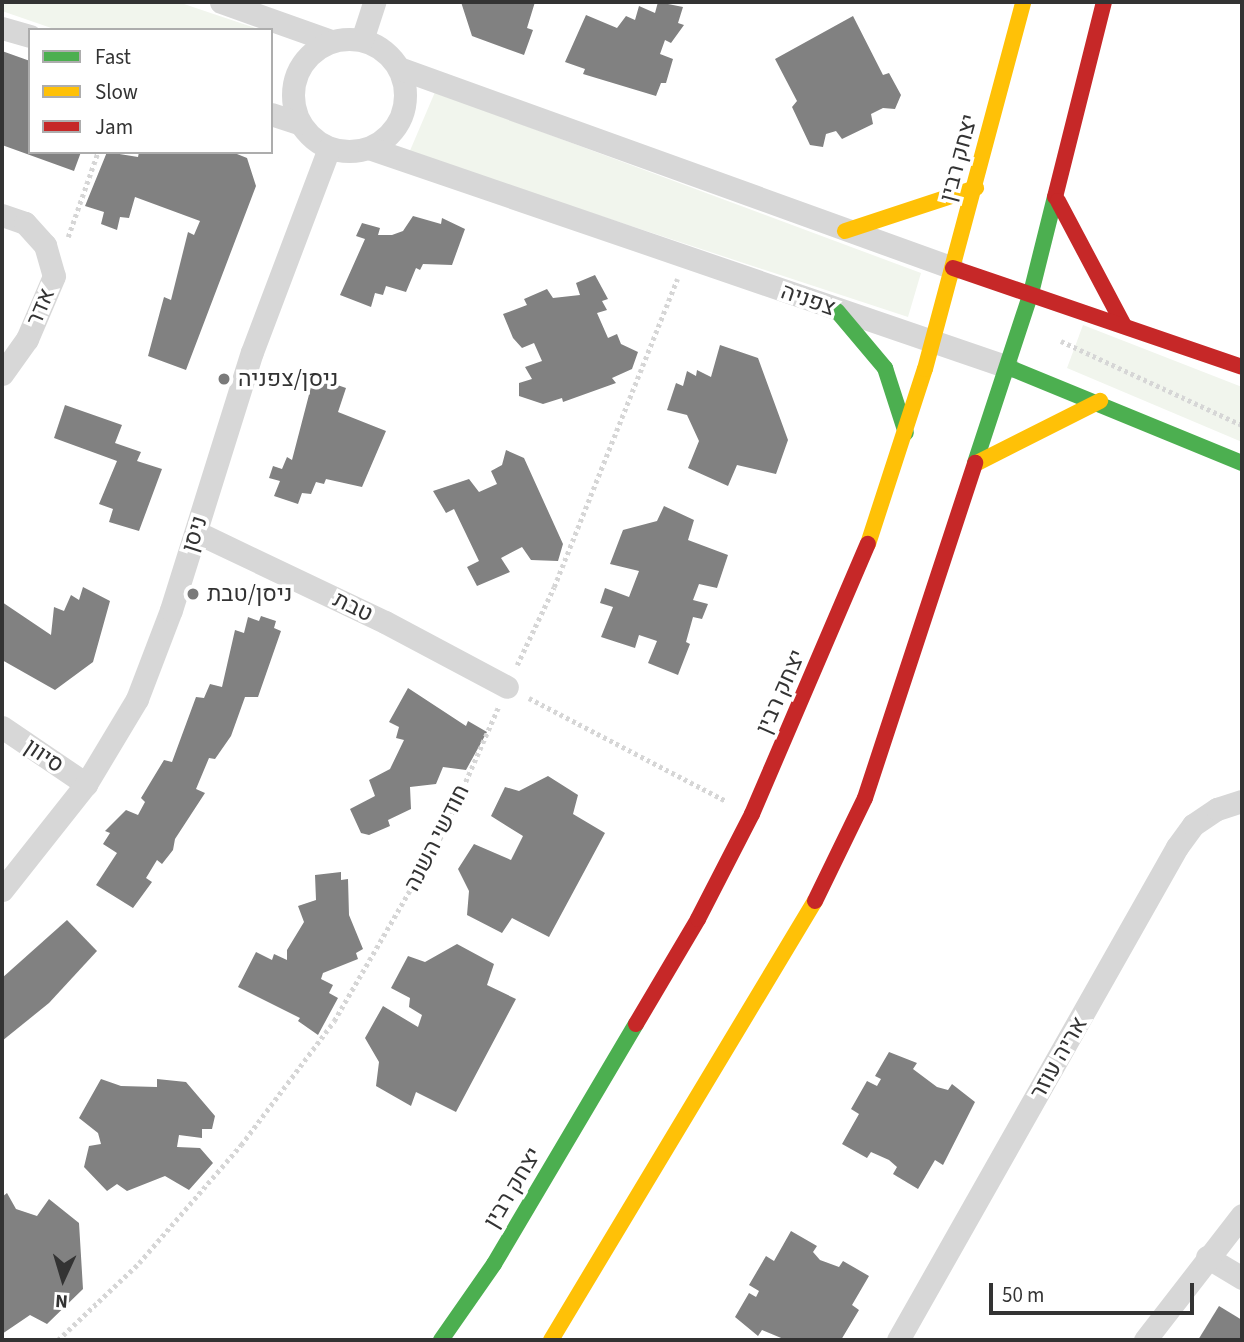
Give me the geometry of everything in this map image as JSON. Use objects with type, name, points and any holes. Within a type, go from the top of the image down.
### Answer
[{"type":"main road","name":"יצחק רבין","points":[[441,1340],[494,1264],[684,943],[752,814],[857,576],[906,433],[933,343],[1023,2]]},
{"type":"main road","points":[[551,1340],[805,920],[859,810],[977,463],[1031,293],[1058,201],[1104,2]]},
{"type":"main road","points":[[845,231],[976,188]]},
{"type":"main road","points":[[1058,201],[1123,324]]},
{"type":"main road","points":[[953,268],[1123,324],[1242,367]]},
{"type":"main road","points":[[836,311],[885,368],[906,433]]},
{"type":"main road","name":"צפניה","points":[[1008,367],[1100,401],[1242,463]]},
{"type":"main road","points":[[977,463],[1100,401]]},
{"type":"street","points":[[221,2],[331,41],[362,40],[389,55],[399,68],[405,86],[401,114],[386,138],[369,148],[349,152],[329,148],[299,123],[273,115]]},
{"type":"street","points":[[362,40],[374,2]]},
{"type":"street","points":[[2,27],[28,35]]},
{"type":"street","points":[[299,123],[292,95],[294,81],[307,56],[331,41]]},
{"type":"street","points":[[399,68],[953,268]]},
{"type":"street","name":"ניסן","points":[[2,890],[86,784],[136,699],[196,532],[253,352],[329,148]]},
{"type":"street","name":"צפניה","points":[[369,148],[836,311],[1008,367]]},
{"type":"street","name":"אדר","points":[[2,215],[25,223],[45,245],[54,276],[27,339],[2,374]]},
{"type":"street","name":"טבת","points":[[196,532],[385,622],[507,687]]},
{"type":"street","name":"סיוון","points":[[2,727],[86,784]]},
{"type":"street","name":"אריה עוזר","points":[[898,1340],[1177,847],[1193,825],[1217,809],[1242,801]]},
{"type":"street","points":[[1145,1340],[1242,1215]]},
{"type":"street","points":[[1207,1257],[1242,1278]]},
{"type":"path","points":[[54,276],[98,154]]},
{"type":"path","name":"חודשי השנה","points":[[58,1340],[139,1263],[241,1145],[334,1021],[443,833],[554,587],[686,257]]},
{"type":"path","points":[[1060,341],[1242,425]]},
{"type":"path","points":[[507,687],[752,814]]},
{"type":"shaded area","points":[[2,2],[178,2],[255,28],[51,28],[2,11]]},
{"type":"shaded area","points":[[435,92],[921,273],[908,317],[409,153]]},
{"type":"shaded area","points":[[1083,325],[1242,387],[1242,442],[1067,368]]},
{"type":"building","points":[[461,2],[535,2],[527,28],[533,30],[524,55],[472,36]]},
{"type":"building","points":[[658,2],[683,7],[678,23],[684,25],[671,43],[665,40],[660,54],[673,59],[666,83],[661,83],[656,96],[583,74],[585,69],[565,62],[586,15],[617,28],[626,16],[635,20],[639,6],[655,13]]},
{"type":"building","points":[[853,16],[883,75],[889,73],[901,95],[895,109],[883,108],[871,114],[873,124],[842,139],[836,131],[826,134],[823,147],[810,145],[792,107],[797,101],[775,59]]},
{"type":"building","points":[[2,51],[28,60],[28,154],[80,154],[74,171],[2,145]]},
{"type":"building","points":[[106,154],[138,157],[139,154],[237,154],[247,158],[256,186],[186,370],[148,356],[164,297],[171,300],[188,232],[194,235],[200,221],[135,197],[129,218],[120,217],[117,230],[101,224],[104,212],[85,206]]},
{"type":"building","points":[[413,216],[441,224],[442,218],[465,229],[452,265],[423,264],[420,270],[416,268],[406,292],[386,286],[383,295],[375,293],[371,307],[340,295],[365,239],[356,236],[362,223],[380,228],[378,235],[392,235],[403,231]]},
{"type":"building","points":[[595,275],[608,299],[602,301],[607,310],[597,313],[608,338],[617,334],[621,344],[638,352],[632,369],[612,378],[616,383],[563,402],[562,398],[543,404],[519,396],[519,383],[532,379],[525,367],[542,361],[534,343],[522,348],[513,338],[503,314],[527,305],[524,299],[547,289],[553,298],[580,295],[576,283]]},
{"type":"building","points":[[720,345],[758,358],[788,440],[776,474],[737,465],[728,486],[688,468],[699,441],[687,415],[667,410],[676,383],[683,386],[687,371],[696,376],[697,370],[711,377]]},
{"type":"building","points":[[320,379],[346,388],[338,412],[386,431],[362,487],[326,479],[324,484],[316,482],[311,494],[302,493],[298,504],[274,496],[280,481],[269,478],[273,466],[282,469],[287,457],[292,460],[311,387],[317,389]]},
{"type":"building","points":[[65,405],[122,425],[115,443],[141,452],[137,461],[162,469],[139,531],[109,522],[113,509],[99,504],[117,461],[54,438]]},
{"type":"building","points":[[506,450],[524,458],[563,544],[558,561],[531,560],[522,547],[501,558],[510,572],[477,586],[467,567],[479,561],[454,509],[446,513],[433,491],[469,479],[479,492],[497,484],[491,471],[502,465]]},
{"type":"building","points":[[664,506],[694,520],[688,540],[728,555],[717,588],[699,584],[693,600],[708,604],[702,619],[693,617],[686,642],[690,644],[678,675],[648,663],[657,641],[639,635],[635,648],[601,637],[613,607],[600,603],[605,588],[629,597],[639,571],[610,564],[623,530],[657,521]]},
{"type":"building","points":[[83,587],[110,601],[93,662],[55,690],[2,660],[2,602],[51,635],[54,607],[64,611],[71,595],[79,600]]},
{"type":"building","points":[[261,616],[276,621],[274,628],[281,631],[258,697],[245,697],[231,736],[215,759],[209,758],[196,789],[205,793],[175,839],[173,850],[162,864],[157,860],[146,878],[152,882],[133,908],[96,885],[117,853],[103,844],[110,833],[105,831],[126,810],[138,815],[145,802],[141,798],[164,760],[172,762],[196,697],[204,698],[210,684],[222,687],[235,630],[244,633],[248,617],[259,621]]},
{"type":"building","points":[[408,688],[466,726],[468,721],[487,732],[466,770],[443,767],[436,784],[410,787],[411,809],[388,820],[390,826],[369,835],[361,833],[350,809],[375,796],[369,780],[390,769],[404,740],[396,738],[399,727],[389,722]]},
{"type":"building","points":[[548,776],[578,795],[573,814],[605,833],[549,937],[512,918],[502,933],[467,915],[469,891],[458,869],[474,844],[511,860],[523,836],[491,816],[505,787],[519,791]]},
{"type":"building","points":[[341,872],[341,880],[348,879],[349,915],[363,949],[356,953],[358,959],[323,973],[321,979],[333,985],[329,993],[338,998],[318,1035],[298,1021],[300,1018],[238,987],[256,952],[272,960],[274,954],[287,960],[287,950],[304,922],[298,906],[316,900],[315,875]]},
{"type":"building","points":[[67,920],[97,951],[49,1003],[2,1041],[2,978]]},
{"type":"building","points":[[457,944],[494,964],[487,985],[516,999],[456,1112],[416,1092],[411,1106],[376,1086],[379,1062],[365,1038],[383,1006],[418,1027],[422,1015],[409,1007],[410,998],[391,988],[408,956],[425,962]]},
{"type":"building","points":[[889,1052],[917,1063],[913,1069],[937,1087],[948,1090],[952,1084],[975,1102],[943,1165],[935,1160],[918,1189],[893,1174],[897,1167],[889,1160],[871,1152],[867,1158],[842,1144],[859,1114],[851,1109],[867,1081],[877,1086],[881,1079],[875,1076]]},
{"type":"building","points":[[101,1079],[121,1086],[157,1087],[157,1079],[186,1082],[215,1116],[212,1129],[202,1129],[202,1138],[179,1135],[177,1147],[200,1148],[213,1163],[189,1190],[165,1176],[127,1191],[117,1184],[107,1191],[84,1167],[89,1146],[101,1144],[98,1133],[79,1118]]},
{"type":"building","points":[[7,1193],[16,1209],[37,1216],[49,1199],[79,1223],[83,1289],[47,1324],[30,1315],[2,1334],[2,1197]]},
{"type":"building","points":[[791,1231],[817,1246],[813,1252],[820,1260],[839,1267],[843,1261],[869,1276],[852,1305],[859,1310],[841,1340],[786,1340],[762,1330],[758,1336],[735,1317],[749,1293],[756,1297],[759,1291],[749,1285],[766,1256],[774,1261]]},
{"type":"building","points":[[1219,1306],[1242,1320],[1242,1340],[1198,1340]]},
{"type":"traffic: fast","points":[[975,463],[1031,293],[1055,197]]},
{"type":"traffic: fast","points":[[837,311],[885,368],[906,433]]},
{"type":"traffic: fast","points":[[1008,367],[1242,463]]},
{"type":"traffic: fast","points":[[441,1340],[494,1264],[636,1024]]},
{"type":"traffic: slow","points":[[868,544],[925,369],[1023,2]]},
{"type":"traffic: slow","points":[[845,231],[976,188]]},
{"type":"traffic: slow","points":[[977,463],[1100,401]]},
{"type":"traffic: slow","points":[[551,1340],[815,901]]},
{"type":"traffic: jam","points":[[1055,197],[1104,2]]},
{"type":"traffic: jam","points":[[1058,201],[1123,324]]},
{"type":"traffic: jam","points":[[953,268],[1242,367]]},
{"type":"traffic: jam","points":[[815,901],[865,798],[975,463]]},
{"type":"traffic: jam","points":[[636,1024],[698,919],[752,814],[868,544]]},
{"type":"place","name":"ניסן/צפניה","points":[[224,379]]},
{"type":"place","name":"ניסן/טבת","points":[[193,594]]}]
